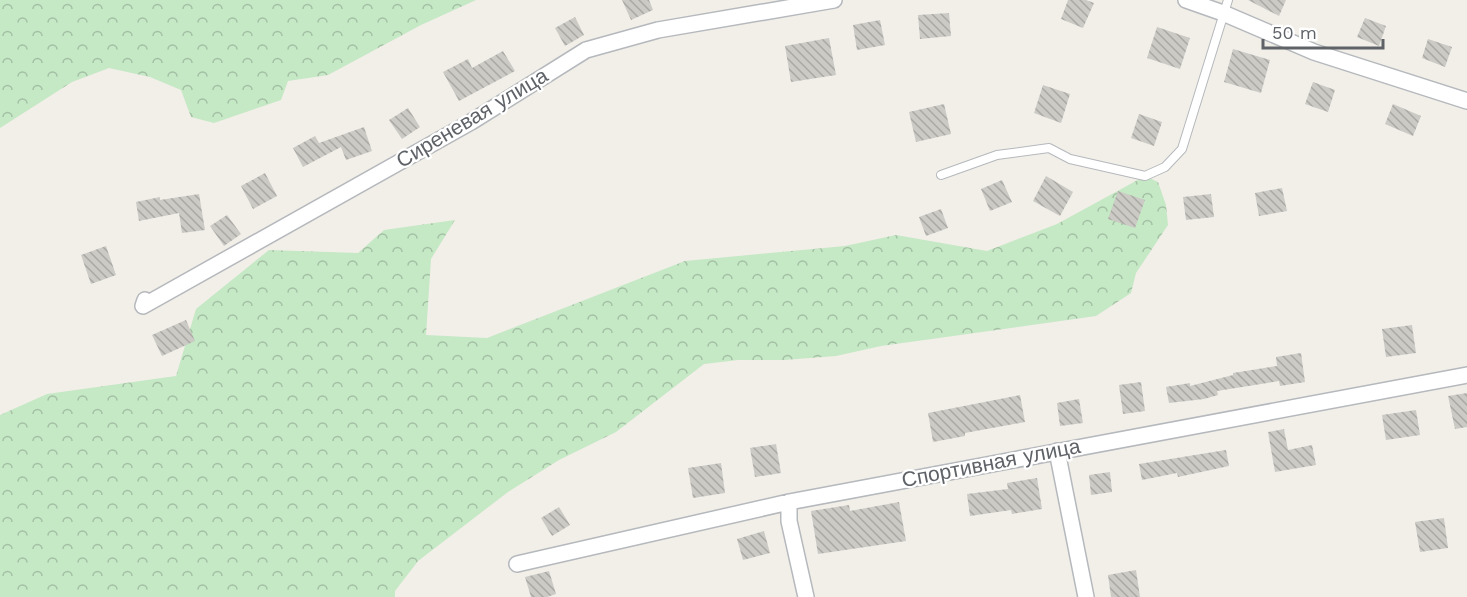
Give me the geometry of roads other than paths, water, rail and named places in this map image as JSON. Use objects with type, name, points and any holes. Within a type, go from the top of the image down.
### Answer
[{"type":"street","name":"Сиреневая улица","points":[[145,300],[143,306],[471,122],[586,50],[658,30],[771,5],[834,0]]},
{"type":"street","points":[[1186,0],[1226,6],[1314,52],[1467,101]]},
{"type":"street","name":"Спортивная улица","points":[[516,564],[789,502],[1467,375]]},
{"type":"street","points":[[1057,451],[1086,597]]},
{"type":"street","points":[[789,502],[789,521],[806,597]]},
{"type":"lane","points":[[941,175],[997,155],[1049,148],[1070,159],[1145,176],[1165,167],[1182,148],[1226,6]]}]
